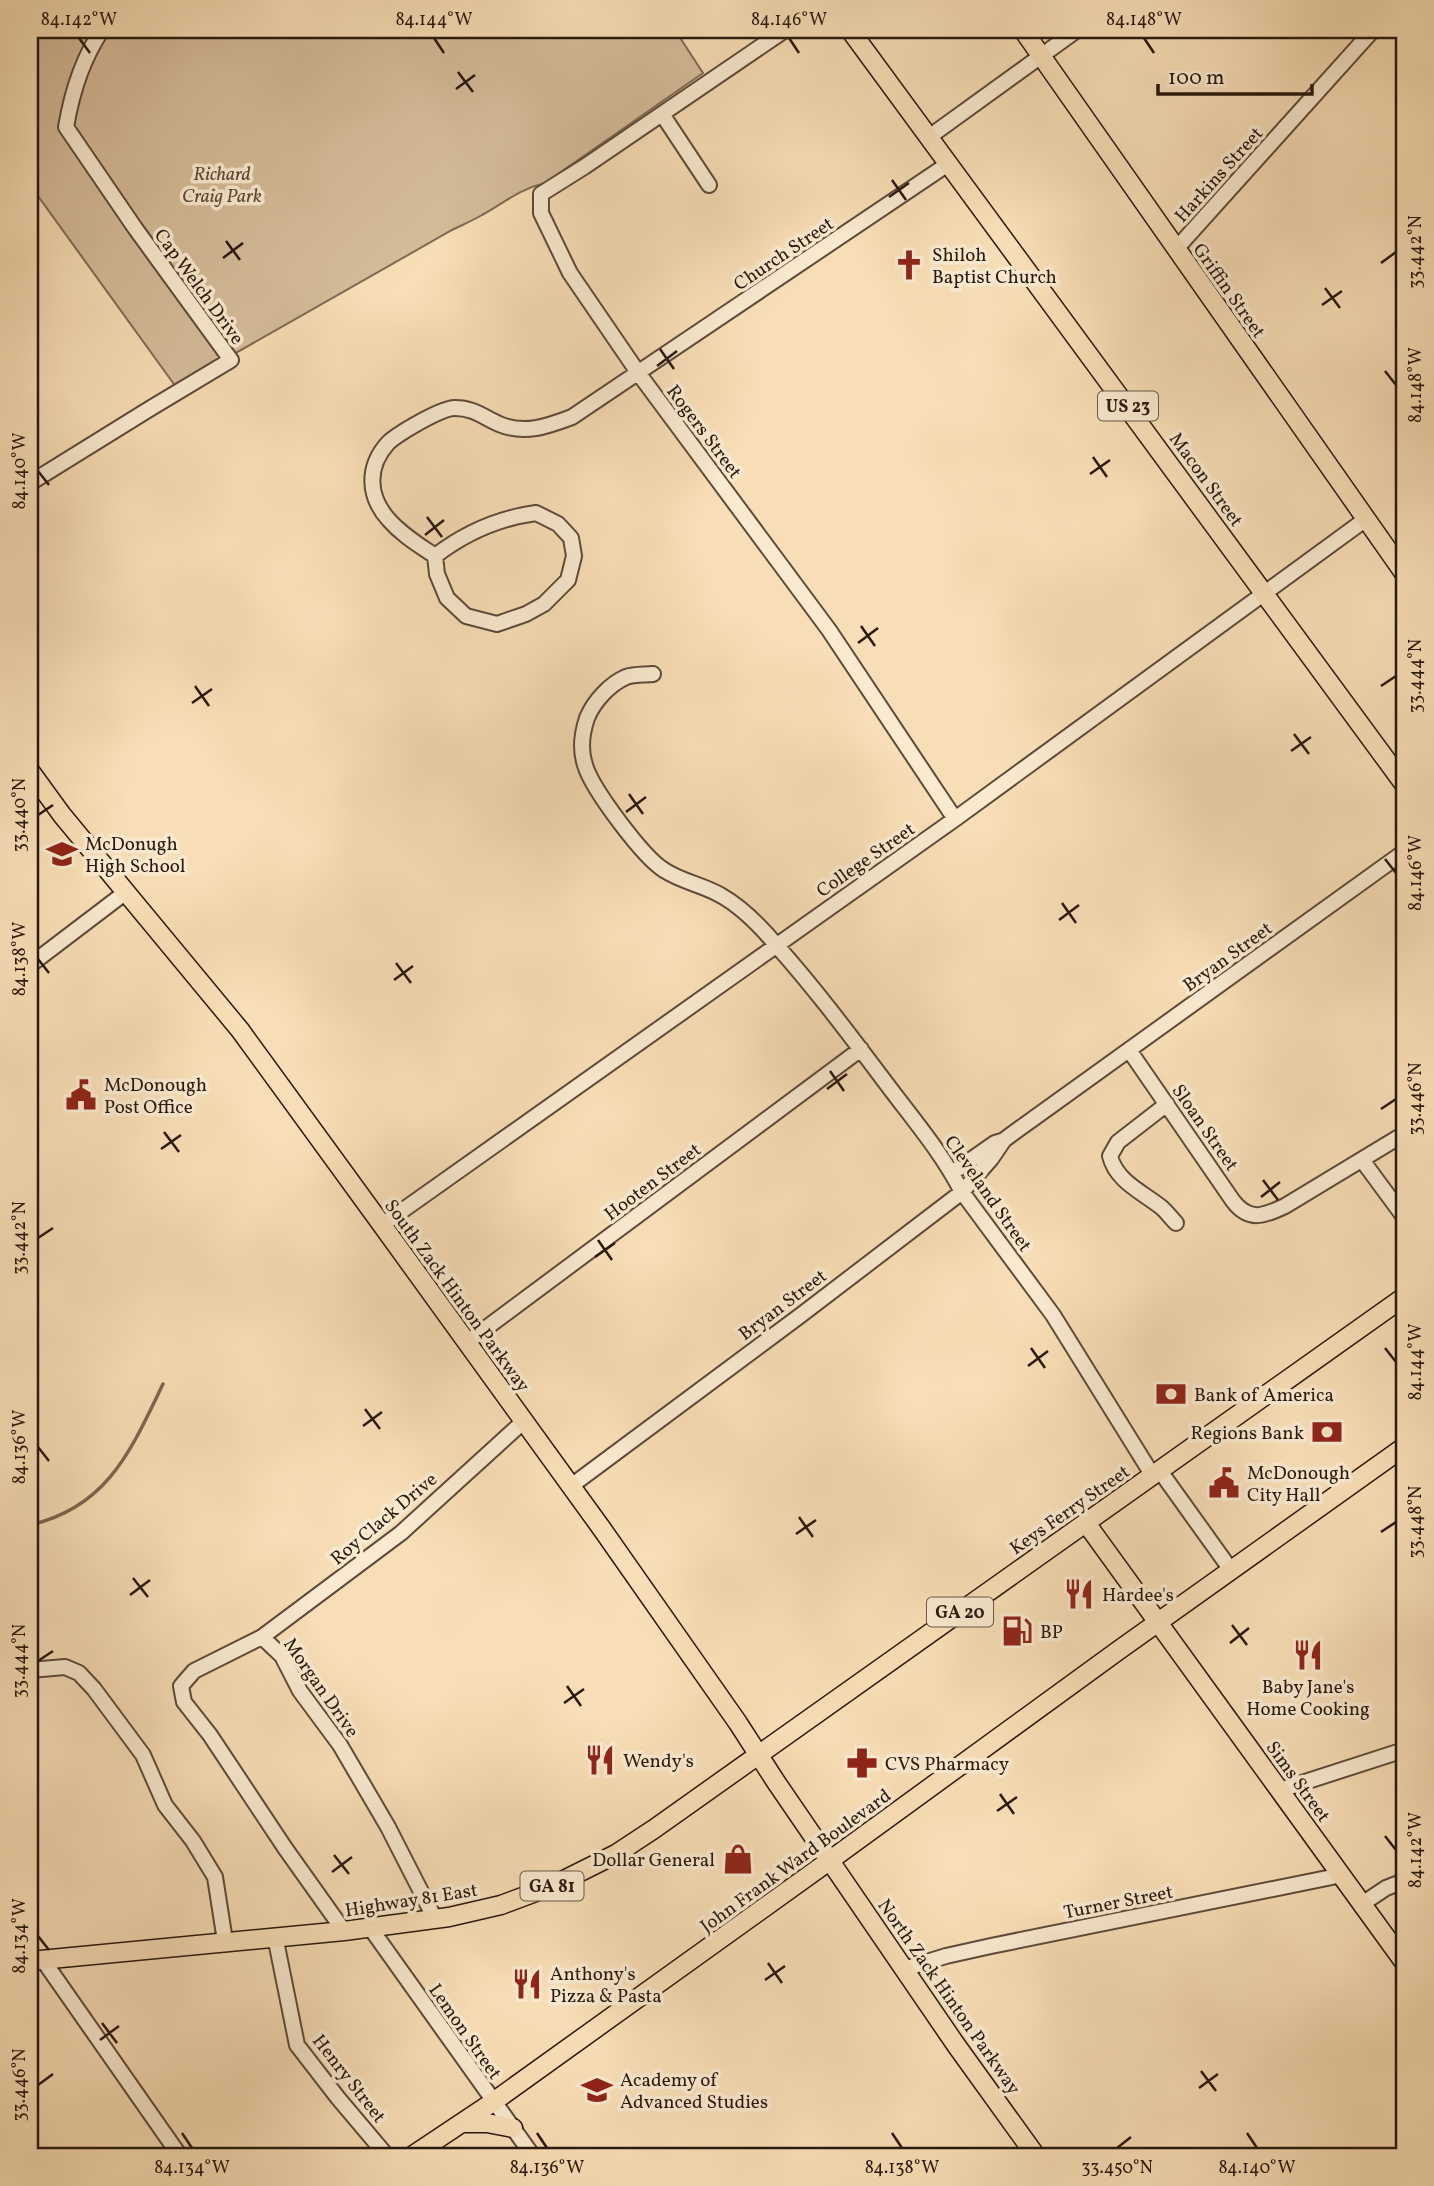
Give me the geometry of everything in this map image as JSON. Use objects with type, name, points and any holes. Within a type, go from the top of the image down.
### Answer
[{"type":"main road","name":"Macon Street","points":[[850,30],[1404,784]]},
{"type":"main road","name":"Griffin Street","points":[[1023,30],[1404,573]]},
{"type":"main road","name":"South Zack Hinton Parkway","points":[[30,771],[62,815],[240,1030],[571,1486],[714,1688],[829,1861]]},
{"type":"main road","name":"Keys Ferry Street","points":[[758,1755],[1404,1297]]},
{"type":"main road","name":"John Frank Ward Boulevard","points":[[412,2156],[493,2102],[1404,1447]]},
{"type":"main road","name":"Sims Street","points":[[1086,1523],[1404,1962]]},
{"type":"main road","name":"Highway 81 East","points":[[36,1960],[344,1931],[475,1912],[526,1896],[597,1865],[654,1829],[758,1755]]},
{"type":"main road","name":"North Zack Hinton Parkway","points":[[829,1861],[1036,2156]]},
{"type":"main road","points":[[463,2123],[487,2123],[513,2128]]},
{"type":"street","name":"Cap Welch Drive","points":[[30,483],[231,360],[66,127],[77,79],[89,50],[102,30]]},
{"type":"street","points":[[929,137],[1077,30]]},
{"type":"street","name":"Harkins Street","points":[[1176,249],[1373,30]]},
{"type":"street","name":"Rogers Street","points":[[780,33],[541,194],[541,213],[564,261],[639,374],[830,630],[955,819]]},
{"type":"street","points":[[662,114],[709,185]]},
{"type":"street","name":"Church Street","points":[[435,556],[388,520],[374,494],[372,468],[389,441],[414,425],[452,408],[477,411],[497,424],[514,430],[540,429],[572,417],[948,164]]},
{"type":"street","points":[[536,513],[558,524],[571,538],[574,556],[568,580],[544,604],[526,614],[497,624],[466,616],[447,598],[437,574],[435,556],[456,540],[499,521],[536,513]]},
{"type":"street","name":"College Street","points":[[382,1225],[955,819],[1366,519]]},
{"type":"street","name":"Cleveland Street","points":[[653,674],[628,676],[594,704],[582,735],[585,765],[592,780],[637,844],[657,865],[681,879],[722,895],[738,907],[776,944],[861,1049],[952,1173],[961,1192],[1053,1315],[1156,1473],[1231,1570]]},
{"type":"street","name":"Bryan Street","points":[[952,1173],[995,1143],[1004,1140],[1404,852]]},
{"type":"street","points":[[30,965],[126,892]]},
{"type":"street","name":"Hooten Street","points":[[466,1343],[861,1049]]},
{"type":"street","name":"Sloan Street","points":[[1129,1050],[1240,1210],[1251,1214],[1269,1213],[1285,1206],[1404,1133]]},
{"type":"street","points":[[1167,1104],[1118,1142],[1110,1156],[1119,1174],[1137,1191],[1163,1208],[1176,1223]]},
{"type":"street","name":"Bryan Street","points":[[571,1486],[802,1315],[961,1192],[991,1160],[1004,1140]]},
{"type":"street","points":[[1362,1160],[1404,1217]]},
{"type":"street","name":"Roy Clack Drive","points":[[261,1637],[401,1533],[524,1421]]},
{"type":"street","name":"Morgan Drive","points":[[344,1931],[210,1735],[184,1702],[181,1686],[194,1671],[261,1637],[282,1656],[300,1691],[340,1745],[388,1827],[435,1919]]},
{"type":"street","points":[[30,1670],[65,1667],[79,1673],[139,1751],[165,1805],[193,1840],[215,1877],[225,1941]]},
{"type":"street","points":[[1280,1790],[1404,1750]]},
{"type":"street","name":"Turner Street","points":[[904,1969],[991,1946],[1342,1875]]},
{"type":"street","points":[[1362,1903],[1386,1888],[1404,1881]]},
{"type":"street","name":"Lemon Street","points":[[369,1926],[533,2156]]},
{"type":"street","name":"Henry Street","points":[[275,1936],[297,2045],[387,2156]]},
{"type":"street","points":[[36,1960],[180,2156]]},
{"type":"green space","name":"Richard Craig Park","points":[[30,30],[675,30],[703,73],[545,183],[519,193],[452,230],[176,387],[30,185]]},
{"type":"waterway","points":[[30,1525],[79,1505],[98,1490],[114,1473],[127,1453],[163,1384]]},
{"type":"place","name":"Shiloh Baptist Church","points":[[909,265]]},
{"type":"place","name":"McDonugh High School","points":[[62,854]]},
{"type":"place","name":"McDonough Post Office","points":[[81,1095]]},
{"type":"place","name":"Bank of America","points":[[1171,1394]]},
{"type":"place","name":"Regions Bank","points":[[1327,1432]]},
{"type":"place","name":"McDonough City Hall","points":[[1224,1483]]},
{"type":"place","name":"Hardee's","points":[[1079,1594]]},
{"type":"place","name":"BP","points":[[1017,1631]]},
{"type":"place","name":"Baby Jane's Home Cooking","points":[[1308,1655]]},
{"type":"place","name":"Wendy's","points":[[600,1760]]},
{"type":"place","name":"CVS Pharmacy","points":[[862,1763]]},
{"type":"place","name":"Dollar General","points":[[738,1859]]},
{"type":"place","name":"Anthony's Pizza & Pasta","points":[[527,1984]]},
{"type":"place","name":"Academy of Advanced Studies","points":[[597,2090]]}]
